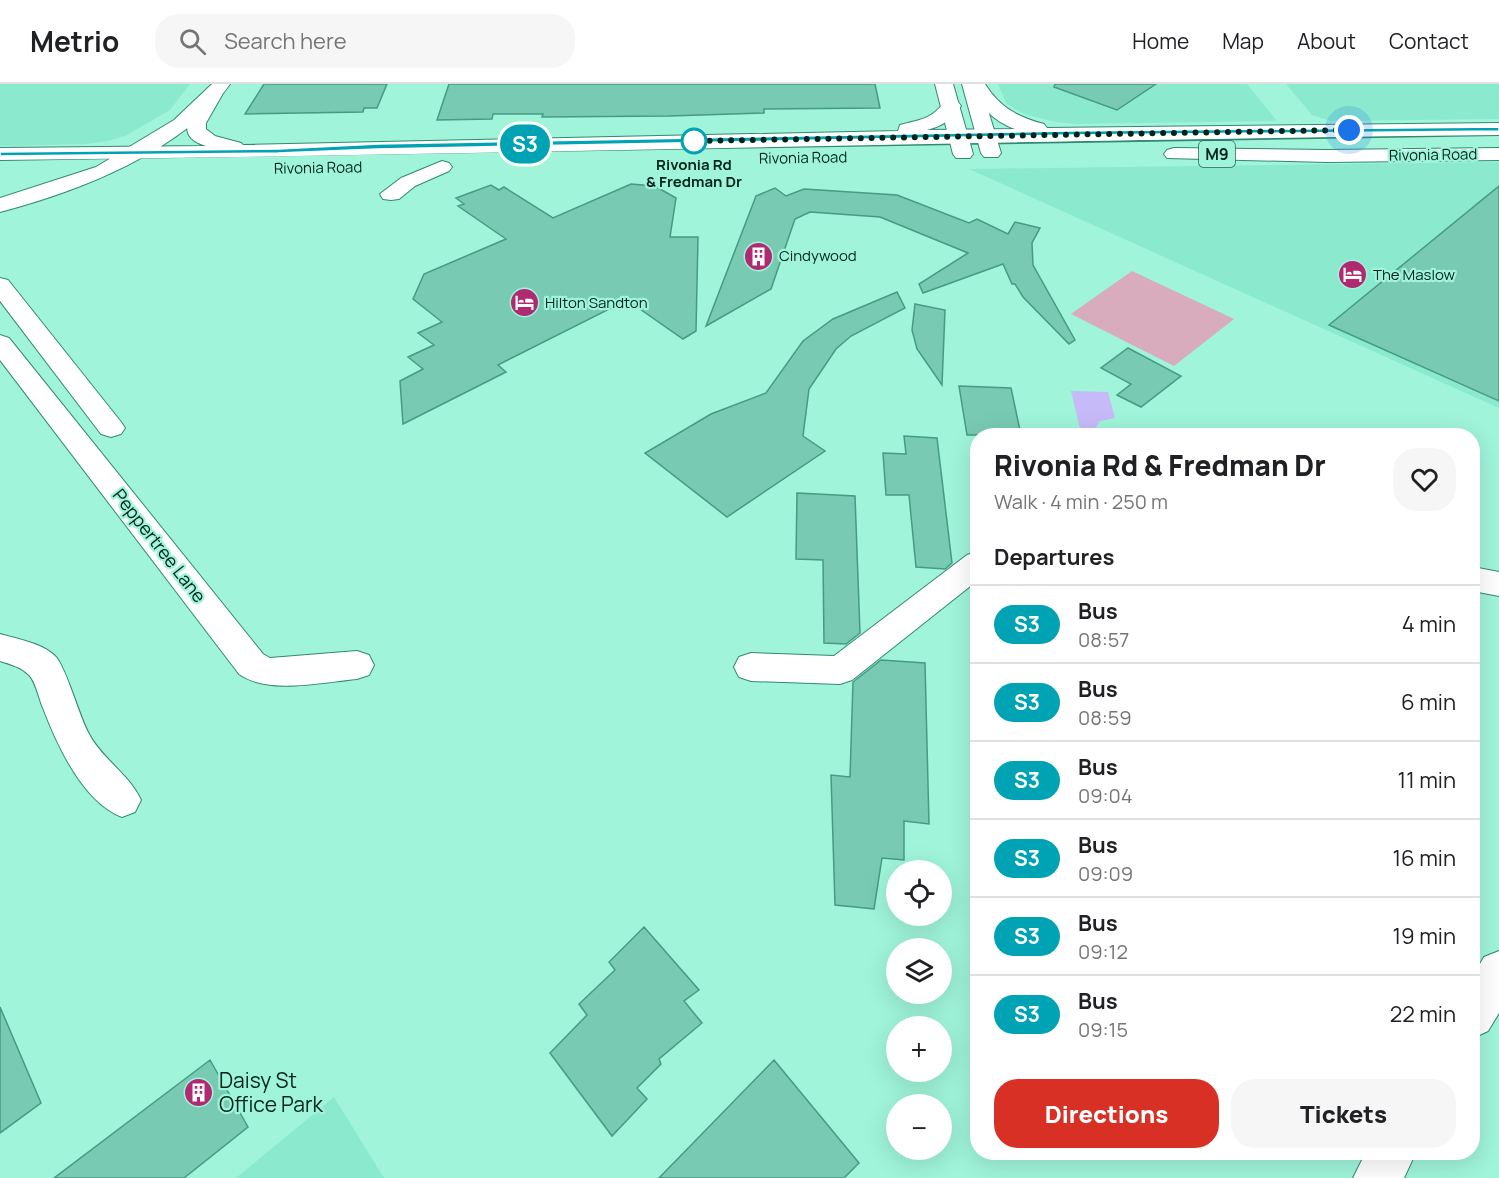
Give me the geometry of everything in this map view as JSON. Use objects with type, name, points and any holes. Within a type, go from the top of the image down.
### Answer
[{"type":"main road","points":[[944,84],[961,145]]},
{"type":"main road","points":[[970,84],[989,144]]},
{"type":"main road","points":[[976,84],[990,107],[1014,122],[1054,130],[1093,143]]},
{"type":"main road","points":[[217,90],[196,123],[196,131],[199,135],[219,144],[278,151]]},
{"type":"main road","points":[[0,225],[4,204],[103,171],[181,124],[217,90]]},
{"type":"main road","points":[[864,137],[933,123],[945,116],[951,106]]},
{"type":"main road","name":"Rivonia Road","points":[[697,160],[961,145],[1093,143],[1499,129]]},
{"type":"main road","name":"Rivonia Road","points":[[0,154],[278,151],[378,147],[607,153],[864,137],[961,145]]},
{"type":"main road","name":"Rivonia Road","points":[[1154,153],[1327,156],[1499,154]]},
{"type":"main road","points":[[397,167],[465,167]]},
{"type":"main road","points":[[391,194],[408,182],[441,167]]},
{"type":"main road","name":"Rivonia Road","points":[[0,172],[365,168]]},
{"type":"main road","points":[[0,285],[111,428]]},
{"type":"main road","name":"Peppertree Lane","points":[[0,343],[251,664],[258,669],[270,672],[357,665]]},
{"type":"main road","points":[[751,667],[840,670],[908,620],[970,558]]},
{"type":"main road","points":[[1480,580],[1499,584]]},
{"type":"main road","points":[[864,627],[908,620]]},
{"type":"main road","points":[[0,647],[29,657],[44,667],[74,742],[84,758],[122,800]]},
{"type":"main road","points":[[1480,1004],[1499,972]]},
{"type":"main road","points":[[1377,1178],[1388,1160]]},
{"type":"shaded area","points":[[0,84],[190,84],[170,110],[125,136],[87,144],[0,146]]},
{"type":"shaded area","points":[[998,84],[1247,84],[1277,121],[1077,124],[1056,122],[1027,115],[1015,109],[1006,103]]},
{"type":"shaded area","points":[[1286,84],[1499,84],[1499,119],[1331,121],[1312,115]]},
{"type":"shaded area","name":"The Maslow","points":[[1499,162],[1499,408],[969,169]]},
{"type":"shaded area","points":[[1132,271],[1234,319],[1174,366],[1071,314]]},
{"type":"shaded area","points":[[1071,391],[1108,392],[1115,418],[1100,421],[1096,428],[1080,428]]},
{"type":"shaded area","points":[[334,1097],[384,1178],[236,1178]]},
{"type":"building","points":[[264,84],[387,84],[377,108],[364,108],[363,112],[245,114]]},
{"type":"building","points":[[449,84],[875,84],[880,108],[764,109],[764,113],[669,116],[542,117],[543,114],[493,114],[492,119],[437,120]]},
{"type":"building","points":[[1055,84],[1156,84],[1117,110],[1054,87]]},
{"type":"building","name":"Hilton Sandton","points":[[631,184],[655,186],[676,198],[670,237],[698,237],[696,331],[683,339],[627,300],[498,365],[506,372],[403,424],[400,381],[423,369],[408,357],[434,345],[418,333],[442,322],[413,299],[424,274],[506,239],[458,206],[464,204],[456,198],[491,185],[499,190],[504,187],[553,218]]},
{"type":"building","points":[[1499,186],[1499,401],[1329,325]]},
{"type":"building","points":[[775,188],[786,196],[804,189],[897,195],[969,223],[977,219],[1008,234],[1015,222],[1040,228],[1032,243],[1033,265],[1075,340],[1069,344],[1023,297],[1015,284],[1012,284],[1003,264],[923,293],[919,284],[968,253],[880,217],[810,212],[795,219],[771,289],[706,326],[756,196]]},
{"type":"building","points":[[897,292],[905,308],[851,336],[836,349],[809,389],[803,436],[825,451],[727,517],[645,453],[711,414],[766,393],[803,341],[833,319]]},
{"type":"building","points":[[915,304],[945,310],[942,385],[917,349],[912,330]]},
{"type":"building","points":[[1128,348],[1181,376],[1141,407],[1117,395],[1131,384],[1101,368]]},
{"type":"building","points":[[959,386],[1011,388],[1020,428],[970,428],[970,435],[967,435]]},
{"type":"building","points":[[904,436],[937,438],[952,563],[945,569],[916,567],[909,495],[886,495],[883,453],[906,454]]},
{"type":"building","points":[[797,493],[855,496],[860,633],[846,644],[824,643],[823,560],[796,559]]},
{"type":"building","points":[[881,660],[925,663],[929,824],[904,821],[904,860],[882,858],[874,909],[835,905],[831,775],[850,777],[853,682]]},
{"type":"building","points":[[644,927],[699,990],[684,1001],[702,1023],[659,1059],[661,1064],[637,1088],[647,1099],[612,1136],[550,1053],[587,1015],[579,1004],[615,970],[609,962]]},
{"type":"building","points":[[0,1007],[41,1103],[0,1133]]},
{"type":"building","name":"Daisy St Office Park","points":[[210,1060],[248,1127],[184,1178],[54,1178]]},
{"type":"building","points":[[774,1060],[859,1163],[844,1178],[659,1178]]},
{"type":"bus line","name":"S3","points":[[0,154],[278,151],[1070,133],[1499,129]]},
{"type":"place","name":"Rivonia Rd & Fredman Dr","points":[[694,141]]},
{"type":"place","name":"Cindywood","points":[[758,256]]},
{"type":"place","name":"The Maslow","points":[[1352,275]]},
{"type":"place","name":"Hilton Sandton","points":[[524,303]]},
{"type":"place","name":"Daisy St Office Park","points":[[198,1093]]},
{"type":"route","points":[[694,141],[691,141],[1349,130]]}]
